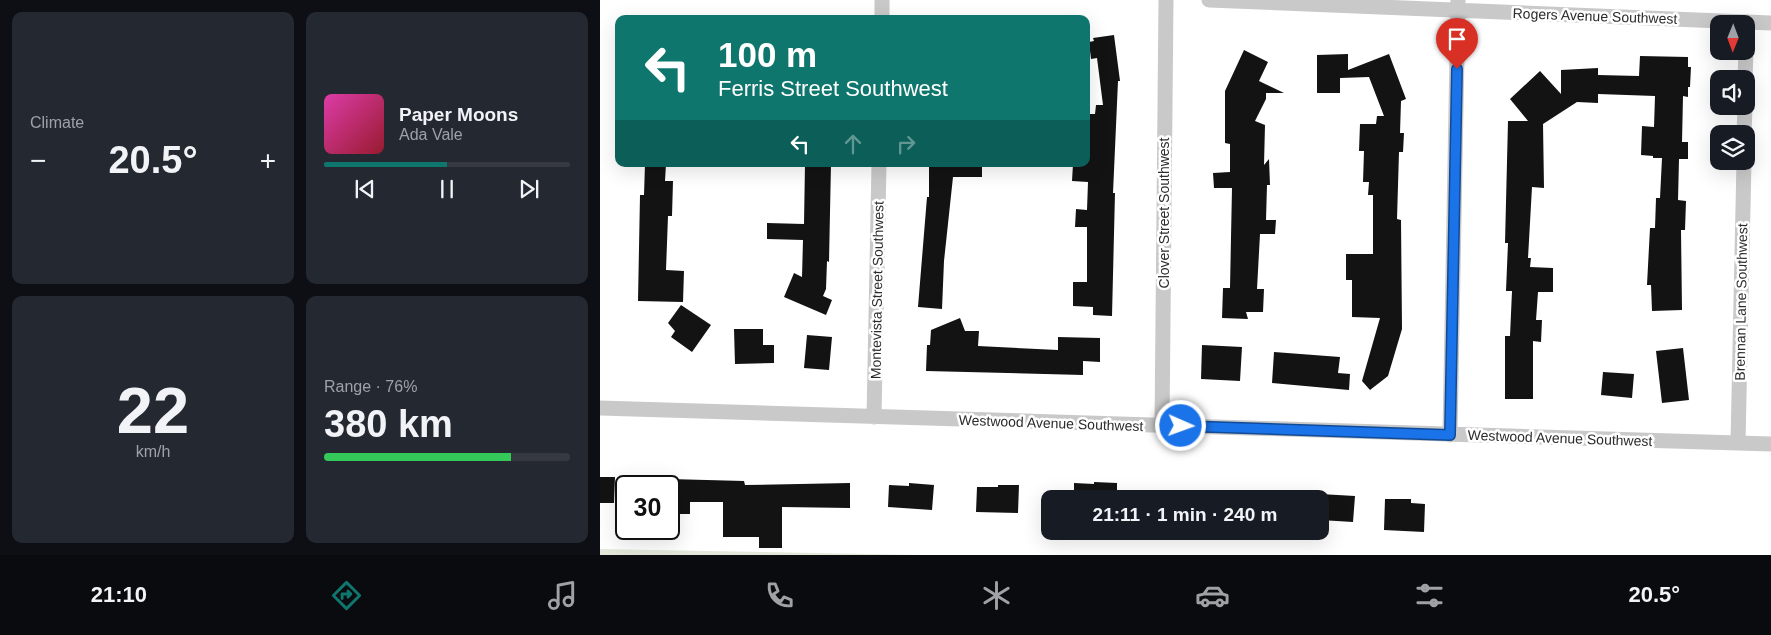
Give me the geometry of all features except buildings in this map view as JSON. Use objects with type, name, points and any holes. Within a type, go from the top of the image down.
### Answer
[{"type":"street","points":[[882,0],[882,15]]},
{"type":"street","name":"Clover Street Southwest","points":[[1162,426],[1166,0]]},
{"type":"street","name":"Rogers Avenue Southwest","points":[[1209,0],[1458,6],[1710,20]]},
{"type":"street","points":[[1450,435],[1458,6]]},
{"type":"street","name":"Rogers Avenue Southwest","points":[[1755,22],[1771,23]]},
{"type":"street","name":"Montevista Street Southwest","points":[[874,417],[879,167]]},
{"type":"street","name":"Brennan Lane Southwest","points":[[1738,443],[1744,170]]},
{"type":"street","name":"Westwood Avenue Southwest","points":[[600,408],[1771,444]]},
{"type":"green space","points":[[600,549],[924,555],[600,555]]},
{"type":"route","points":[[1181,426],[1450,435],[1457,69]]}]
